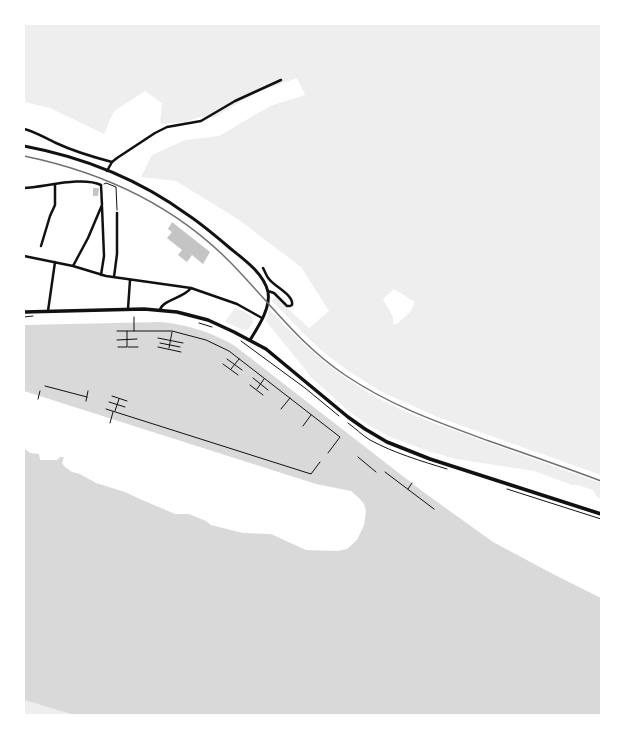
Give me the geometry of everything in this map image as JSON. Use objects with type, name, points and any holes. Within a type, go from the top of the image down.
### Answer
[{"type":"main road","points":[[24,312],[128,309],[160,310],[192,315],[222,326],[266,349],[348,417],[365,429],[399,447],[601,514]]},
{"type":"street","points":[[107,171],[112,162],[155,132],[167,127],[201,121],[235,101],[281,80]]},
{"type":"street","points":[[24,129],[56,143],[112,162]]},
{"type":"street","points":[[24,146],[72,158],[107,171],[151,191],[189,215],[228,247],[256,272],[261,278],[267,291],[268,299],[262,318],[250,340]]},
{"type":"street","points":[[24,188],[55,184],[91,182],[101,185],[104,256],[101,275]]},
{"type":"street","points":[[41,246],[55,205],[55,184]]},
{"type":"street","points":[[73,266],[88,238],[102,205]]},
{"type":"street","points":[[114,277],[117,254],[117,213]]},
{"type":"street","points":[[24,256],[73,266],[101,275],[191,288],[227,300],[262,318]]},
{"type":"street","points":[[48,311],[55,262]]},
{"type":"street","points":[[263,268],[268,279],[289,296],[292,300],[292,305],[288,306],[274,293],[267,291]]},
{"type":"street","points":[[128,309],[130,280]]},
{"type":"street","points":[[160,310],[162,305],[184,294],[191,288]]},
{"type":"path","points":[[101,185],[106,183],[116,187],[117,213]]},
{"type":"path","points":[[24,317],[35,316]]},
{"type":"path","points":[[134,317],[134,331]]},
{"type":"path","points":[[197,322],[213,327]]},
{"type":"path","points":[[118,331],[172,331],[206,340],[229,351],[343,438]]},
{"type":"path","points":[[127,331],[127,347]]},
{"type":"path","points":[[169,349],[172,331]]},
{"type":"path","points":[[158,338],[182,343]]},
{"type":"path","points":[[117,340],[137,339]]},
{"type":"path","points":[[240,340],[280,370]]},
{"type":"path","points":[[160,343],[180,346]]},
{"type":"path","points":[[118,348],[138,347]]},
{"type":"path","points":[[158,347],[181,352]]},
{"type":"path","points":[[227,359],[242,370]]},
{"type":"path","points":[[231,370],[239,359]]},
{"type":"path","points":[[223,364],[238,375]]},
{"type":"path","points":[[253,378],[268,390]]},
{"type":"path","points":[[256,390],[265,378]]},
{"type":"path","points":[[250,385],[263,395]]},
{"type":"path","points":[[45,386],[87,397]]},
{"type":"path","points":[[38,399],[40,391]]},
{"type":"path","points":[[86,401],[88,391]]},
{"type":"path","points":[[112,396],[127,401]]},
{"type":"path","points":[[110,423],[119,398]]},
{"type":"path","points":[[282,409],[290,398]]},
{"type":"path","points":[[110,402],[125,407]]},
{"type":"path","points":[[106,409],[311,474],[320,462]]},
{"type":"path","points":[[303,426],[312,414]]},
{"type":"path","points":[[328,453],[340,436]]},
{"type":"path","points":[[394,450],[451,471]]},
{"type":"path","points":[[358,457],[376,472]]},
{"type":"path","points":[[384,472],[434,509]]},
{"type":"path","points":[[408,490],[412,483]]},
{"type":"path","points":[[501,487],[601,519]]},
{"type":"shaded area","points":[[24,24],[601,24],[601,475],[440,418],[382,392],[347,370],[309,339],[271,300],[276,298],[309,328],[329,311],[301,267],[239,220],[176,181],[141,177],[152,155],[185,140],[219,136],[270,106],[305,95],[297,78],[257,92],[215,117],[200,117],[185,122],[160,124],[162,103],[145,91],[114,111],[104,134],[50,108],[24,102]],"holes":[[[394,289],[415,302],[411,311],[397,324],[393,324],[393,317],[383,299]]]},
{"type":"shaded area","points":[[235,308],[248,313],[253,318],[253,322],[247,330],[225,322]]},
{"type":"shaded area","points":[[269,309],[302,343],[326,363],[377,398],[432,422],[601,483],[601,499],[597,497],[593,490],[578,485],[572,485],[534,471],[456,459],[431,452],[390,437],[367,424],[346,409],[312,378],[266,321]]},
{"type":"shaded area","points":[[161,322],[200,330],[235,346],[422,491],[493,542],[601,598],[601,715],[74,715],[24,700],[24,448],[30,453],[39,454],[40,460],[57,460],[60,457],[64,457],[62,463],[72,472],[80,474],[96,483],[125,492],[175,514],[189,514],[206,521],[211,525],[243,533],[271,534],[306,550],[337,551],[347,549],[357,540],[364,525],[366,511],[364,504],[351,491],[316,484],[24,391],[24,325]]},
{"type":"shaded area","points":[[24,700],[74,715],[24,715]]},
{"type":"building","points":[[93,188],[99,188],[98,196],[93,196]]},
{"type":"building","points":[[172,222],[210,252],[203,264],[192,255],[187,262],[178,255],[182,250],[167,238],[172,232],[168,229]]},
{"type":"railway","points":[[24,156],[81,171],[109,182],[136,194],[186,224],[231,263],[299,337],[329,363],[362,386],[380,396],[433,420],[601,481]]}]
